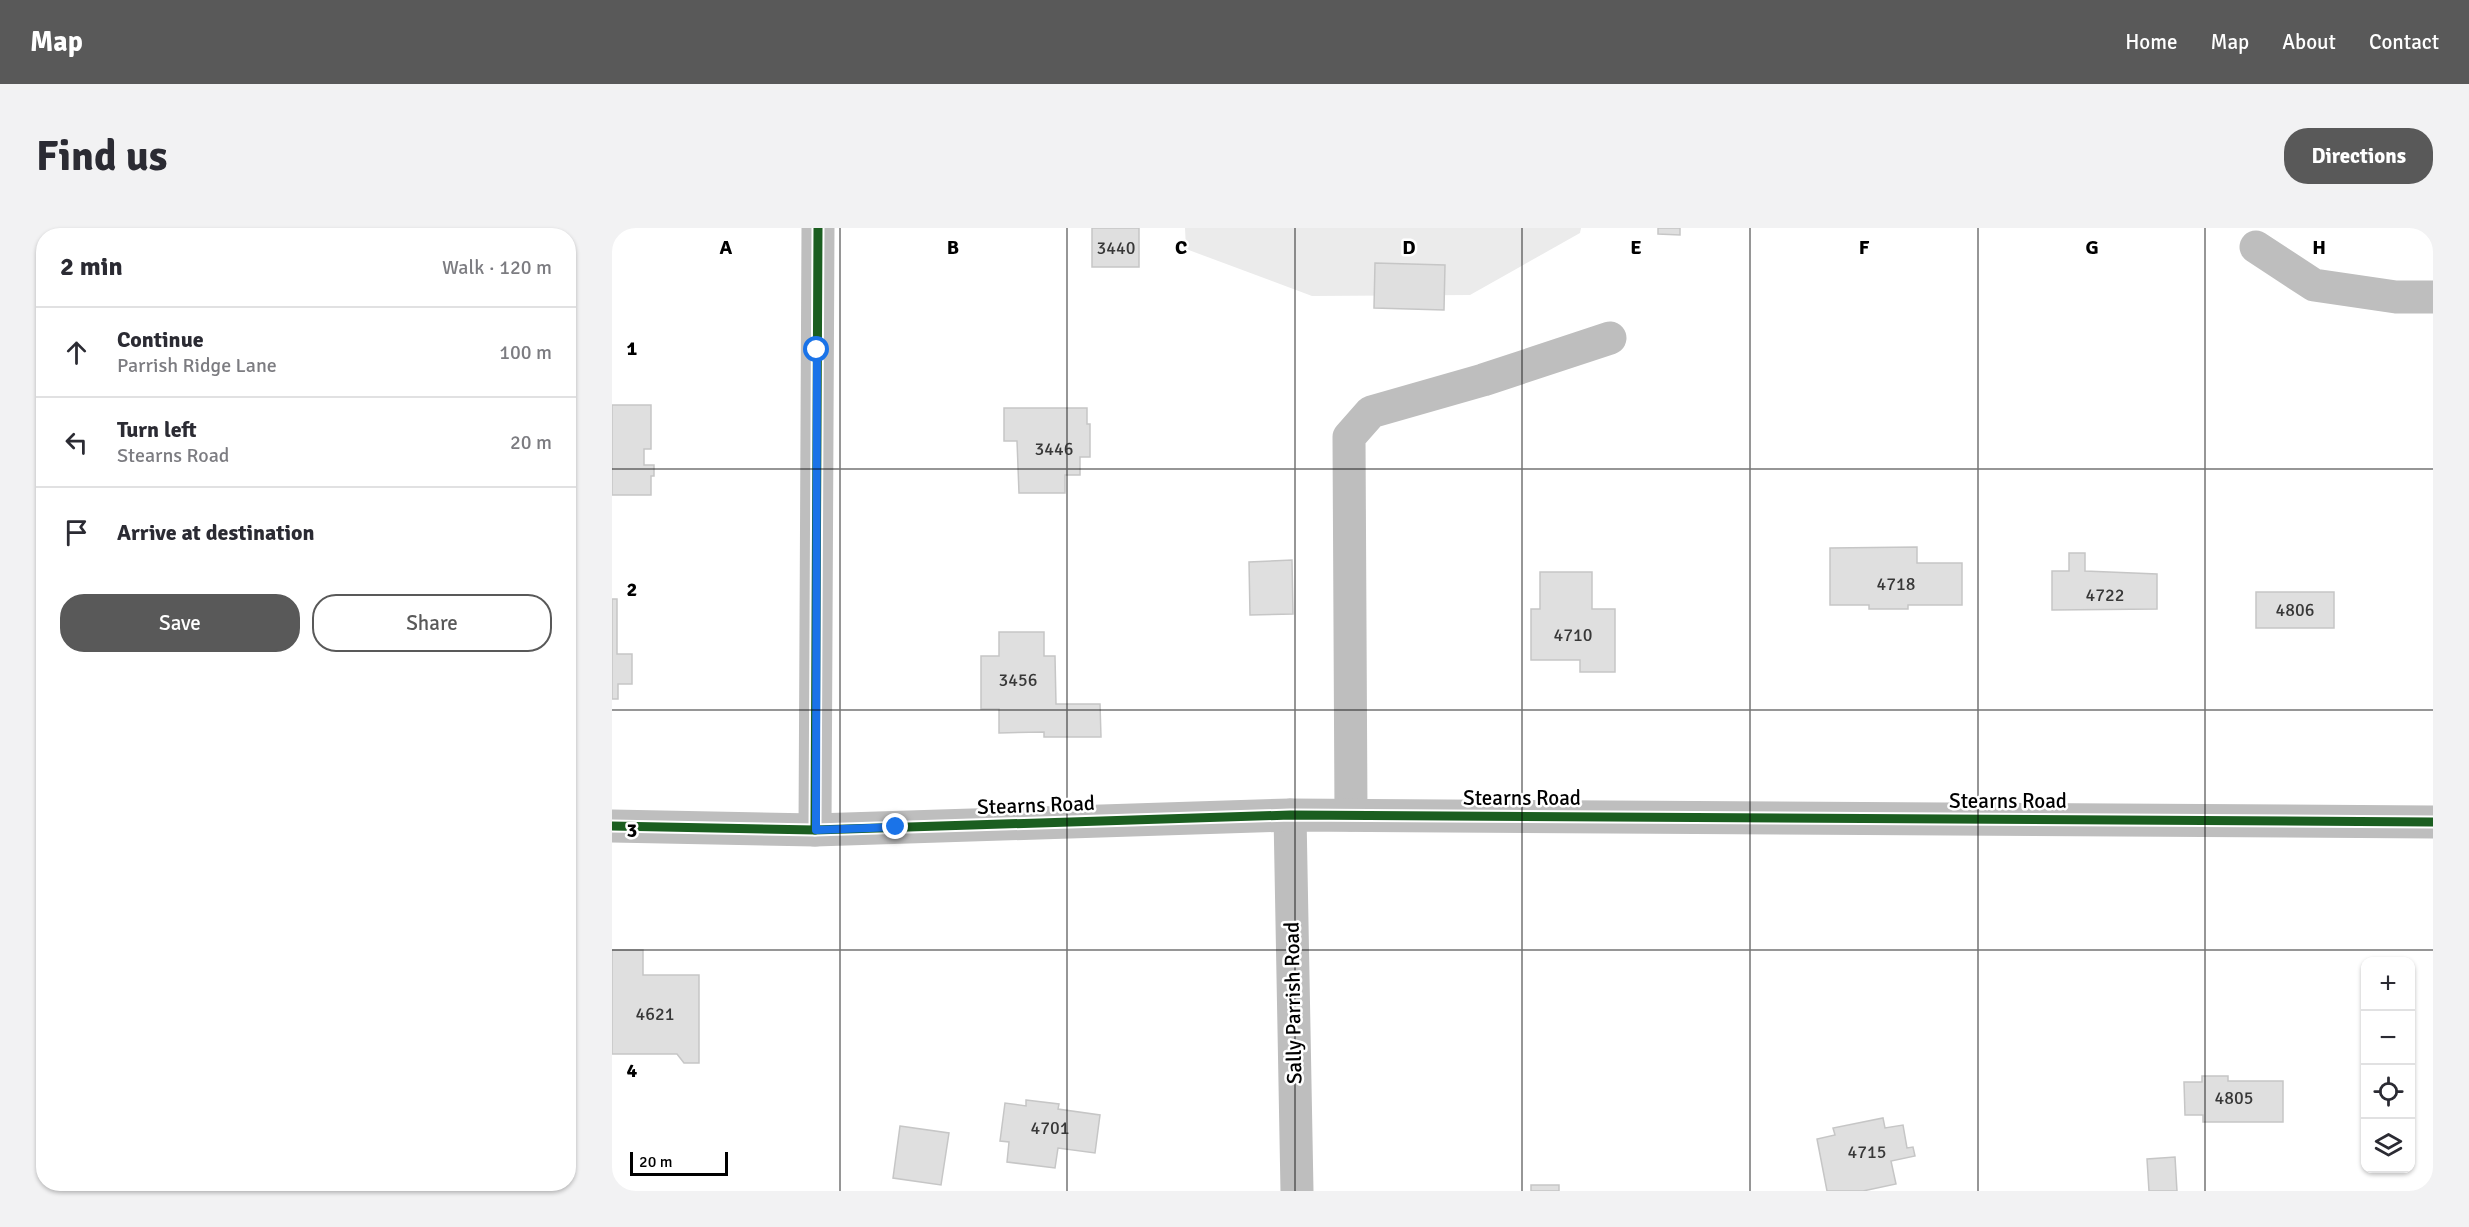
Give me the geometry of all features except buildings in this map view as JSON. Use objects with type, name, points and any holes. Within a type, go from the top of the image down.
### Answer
[{"type":"street","points":[[816,830],[818,228]]},
{"type":"street","points":[[2256,248],[2314,285],[2396,297],[2433,297]]},
{"type":"street","points":[[1351,815],[1348,437],[1371,412],[1483,380],[1610,338]]},
{"type":"street","name":"Stearns Road","points":[[612,826],[816,830],[1290,815],[2433,822]]},
{"type":"street","name":"Sally Parrish Road","points":[[1290,815],[1297,1191]]},
{"type":"shaded area","points":[[1185,228],[1581,228],[1580,233],[1470,295],[1312,296],[1186,249]]},
{"type":"cycle path","points":[[815,830],[818,228]]},
{"type":"cycle path","points":[[612,826],[815,830],[1290,815],[2433,822]]},
{"type":"route","points":[[817,350],[816,830],[896,827]]}]
